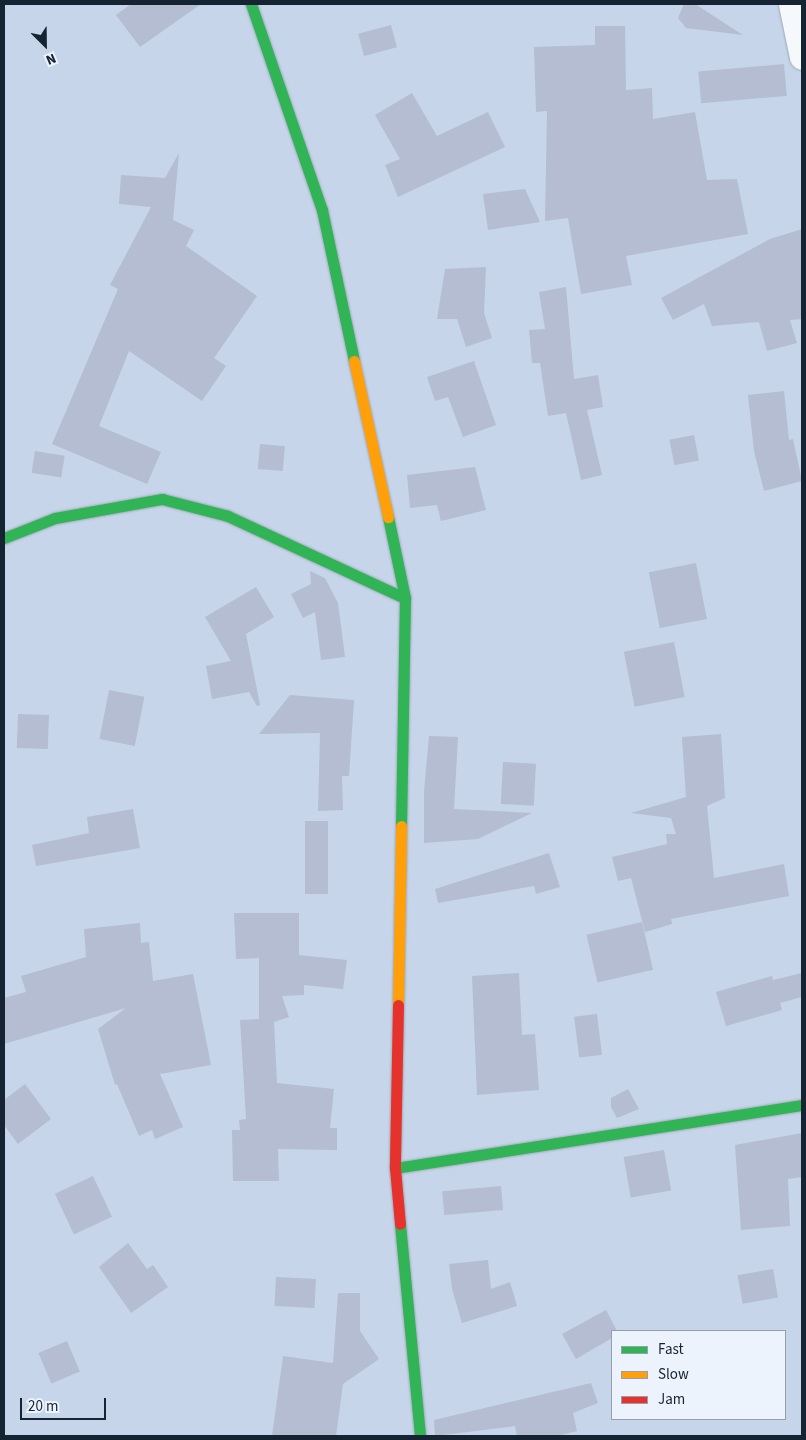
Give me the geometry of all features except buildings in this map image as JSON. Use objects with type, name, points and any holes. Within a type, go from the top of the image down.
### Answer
[{"type":"main road","points":[[251,4],[322,210],[405,598],[395,1168],[420,1436]]},
{"type":"main road","points":[[4,538],[55,518],[162,499],[228,516],[405,598]]},
{"type":"main road","points":[[395,1168],[802,1105]]},
{"type":"street","points":[[791,4],[802,57]]},
{"type":"traffic: fast","points":[[251,4],[322,210],[354,361]]},
{"type":"traffic: fast","points":[[4,538],[55,518],[162,499],[228,516],[405,598]]},
{"type":"traffic: fast","points":[[388,517],[405,598],[401,826]]},
{"type":"traffic: fast","points":[[395,1168],[802,1105]]},
{"type":"traffic: fast","points":[[400,1224],[420,1436]]},
{"type":"traffic: slow","points":[[354,361],[388,517]]},
{"type":"traffic: slow","points":[[398,1005],[401,826]]},
{"type":"traffic: jam","points":[[398,1005],[395,1168],[400,1224]]}]
